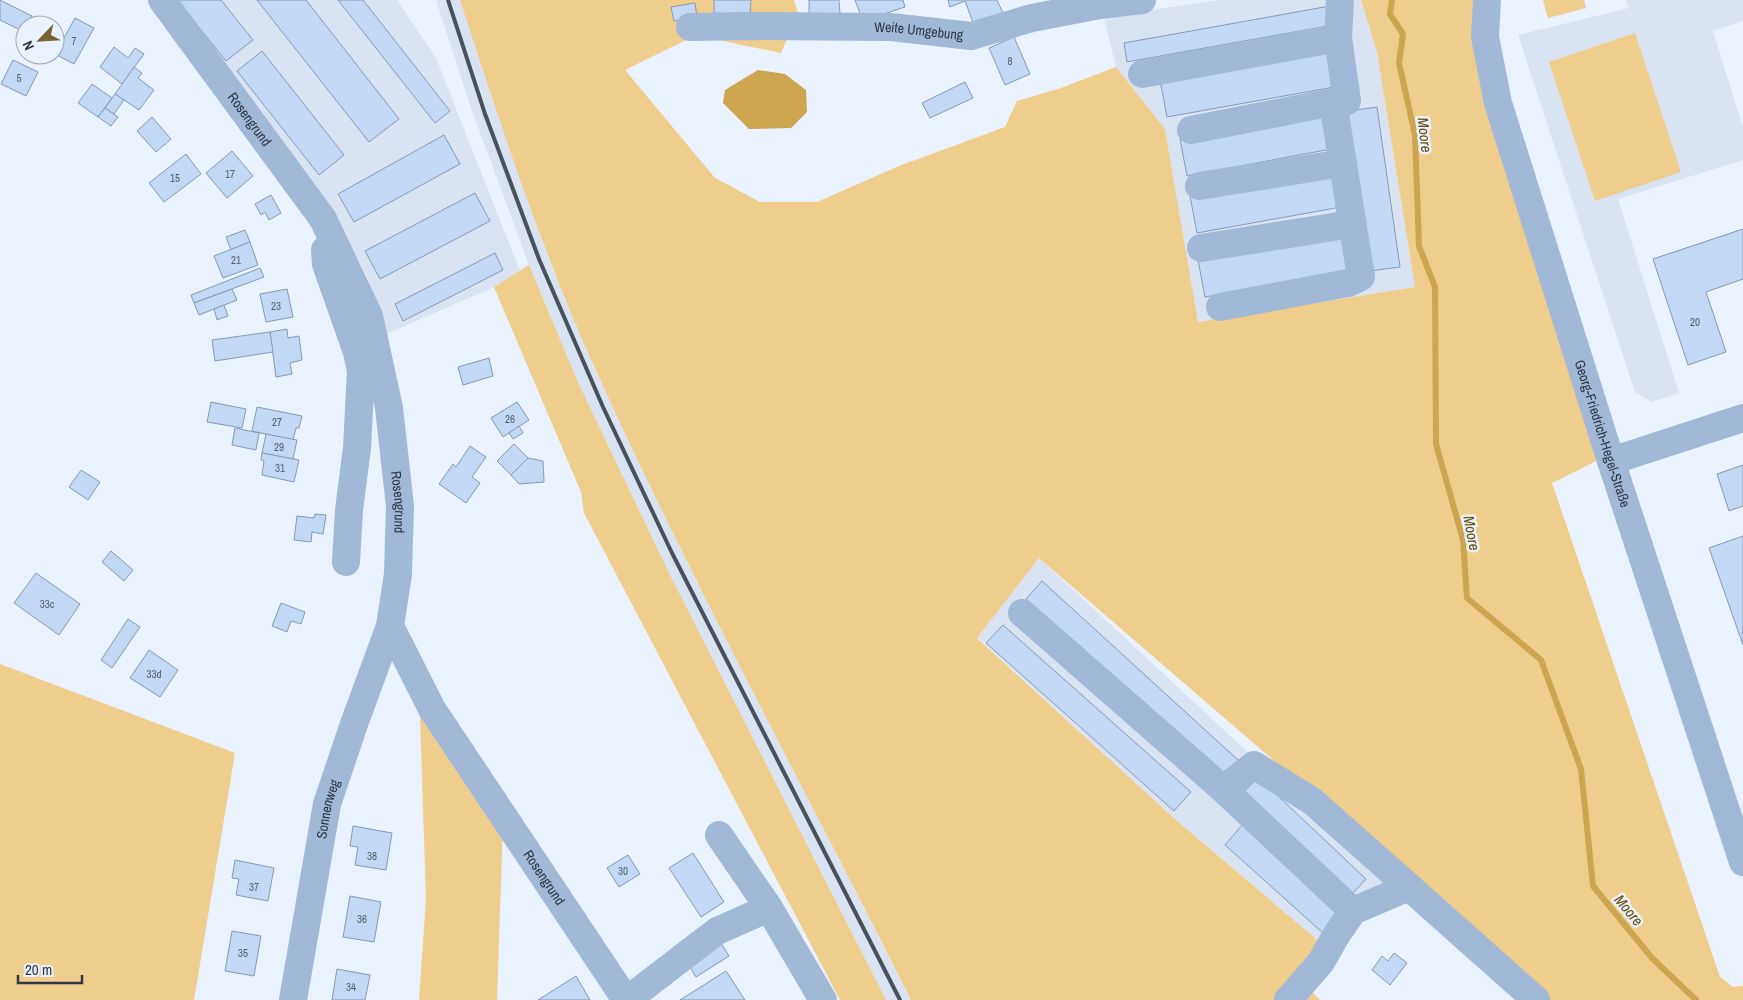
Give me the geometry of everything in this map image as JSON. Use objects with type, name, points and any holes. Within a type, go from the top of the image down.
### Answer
[{"type":"street","name":"Rosengrund","points":[[162,0],[323,220],[369,316],[389,408],[400,506],[398,574],[390,626],[432,709],[627,1000]]},
{"type":"street","name":"Weite Umgebung","points":[[690,28],[745,26],[891,27],[971,36],[1032,18],[1100,5],[1142,0]]},
{"type":"street","points":[[1191,130],[1333,102],[1347,101],[1338,38],[1340,0]]},
{"type":"street","name":"Georg-Friedrich-Hegel-Straße","points":[[1488,0],[1485,37],[1498,103],[1611,462],[1743,862]]},
{"type":"street","points":[[1142,74],[1338,38]]},
{"type":"street","points":[[1220,307],[1348,283],[1361,277],[1333,102]]},
{"type":"street","points":[[1199,186],[1342,163]]},
{"type":"street","points":[[1201,248],[1352,224]]},
{"type":"street","points":[[332,237],[325,250],[326,264],[351,336],[360,371],[357,448],[349,510],[346,562]]},
{"type":"street","points":[[1611,462],[1743,418]]},
{"type":"street","points":[[1022,613],[1223,789],[1353,911]]},
{"type":"street","name":"Sonnenweg","points":[[293,1000],[327,804],[390,626]]},
{"type":"street","points":[[1223,789],[1254,765],[1312,801],[1536,1000]]},
{"type":"street","points":[[719,835],[769,908],[823,1000]]},
{"type":"street","points":[[1288,1000],[1321,962],[1353,911],[1409,887]]},
{"type":"street","points":[[627,1000],[717,931],[769,908]]},
{"type":"shaded area","points":[[170,0],[397,0],[436,58],[520,271],[494,287],[386,334],[366,275],[332,210]]},
{"type":"shaded area","points":[[436,0],[460,0],[493,101],[551,265],[596,372],[695,578],[911,1000],[886,1000],[669,573],[577,380],[529,265],[471,108]]},
{"type":"shaded area","points":[[460,0],[794,0],[798,13],[781,53],[718,40],[688,39],[625,70],[715,178],[760,202],[817,202],[899,166],[1005,127],[1017,101],[1061,88],[1116,67],[1165,129],[1198,322],[1415,287],[1377,52],[1361,0],[1477,0],[1598,460],[1552,483],[1720,977],[1733,987],[1743,986],[1743,1000],[1548,1000],[1039,558],[977,638],[1177,821],[1322,944],[1299,979],[1320,1000],[911,1000],[711,610],[597,373],[540,235]]},
{"type":"shaded area","points":[[1220,0],[1361,0],[1377,52],[1415,287],[1198,322],[1165,129],[1116,67],[1104,17]]},
{"type":"shaded area","points":[[1543,0],[1584,0],[1586,8],[1548,18]]},
{"type":"shaded area","points":[[1626,0],[1743,0],[1743,21],[1713,31],[1743,128],[1743,160],[1618,199],[1679,393],[1652,402],[1635,392],[1518,35],[1629,8]]},
{"type":"shaded area","points":[[1635,33],[1681,172],[1595,201],[1549,62]]},
{"type":"shaded area","points":[[758,70],[785,74],[806,90],[807,112],[791,128],[749,129],[723,103],[725,90]]},
{"type":"shaded area","points":[[529,265],[577,380],[669,573],[886,1000],[840,1000],[584,513],[581,492],[494,287]]},
{"type":"shaded area","points":[[1039,558],[1311,811],[1388,886],[1322,944],[1177,821],[977,637]]},
{"type":"shaded area","points":[[0,664],[235,753],[194,1000],[0,1000]]},
{"type":"shaded area","points":[[420,716],[503,822],[497,1000],[419,1000],[426,899]]},
{"type":"building","points":[[0,0],[30,15],[15,15],[15,28],[0,20]]},
{"type":"building","points":[[177,0],[221,0],[253,40],[226,61]]},
{"type":"building","points":[[257,0],[306,0],[399,119],[369,142]]},
{"type":"building","points":[[338,0],[363,0],[450,111],[435,123]]},
{"type":"building","points":[[714,0],[751,0],[750,15],[714,13]]},
{"type":"building","points":[[809,0],[839,0],[840,14],[809,15]]},
{"type":"building","points":[[855,0],[903,0],[905,7],[863,21]]},
{"type":"building","points":[[948,0],[997,0],[1003,13],[974,25],[965,1],[950,7]]},
{"type":"building","points":[[695,3],[697,17],[674,21],[671,7]]},
{"type":"building","points":[[1330,6],[1333,25],[1127,62],[1124,43]]},
{"type":"building","points":[[75,18],[94,28],[74,64],[65,59],[65,36]]},
{"type":"building","points":[[1014,37],[1030,74],[1005,85],[989,48]]},
{"type":"building","points":[[114,47],[128,58],[135,48],[144,54],[122,84],[100,67]]},
{"type":"building","points":[[1327,50],[1334,87],[1167,117],[1160,80]]},
{"type":"building","points":[[262,51],[344,155],[319,175],[237,71]]},
{"type":"building","points":[[13,60],[15,61],[15,65],[23,65],[38,72],[26,96],[1,84]]},
{"type":"building","points":[[134,67],[142,73],[138,78],[154,90],[139,110],[115,94]]},
{"type":"building","points":[[965,82],[973,98],[930,118],[922,103]]},
{"type":"building","points":[[92,84],[112,98],[98,117],[78,103]]},
{"type":"building","points":[[115,94],[124,100],[114,114],[105,108]]},
{"type":"building","points":[[1377,107],[1400,267],[1370,271],[1348,111]]},
{"type":"building","points":[[105,108],[118,117],[111,126],[98,117]]},
{"type":"building","points":[[1324,112],[1331,149],[1187,176],[1180,139]]},
{"type":"building","points":[[152,117],[171,139],[156,152],[137,131]]},
{"type":"building","points":[[444,135],[460,164],[354,222],[338,194]]},
{"type":"building","points":[[232,151],[253,176],[227,198],[206,173]]},
{"type":"building","points":[[186,154],[201,174],[164,202],[149,183]]},
{"type":"building","points":[[1334,170],[1341,207],[1197,233],[1190,196]]},
{"type":"building","points":[[475,193],[490,221],[380,279],[365,251]]},
{"type":"building","points":[[271,195],[281,213],[269,220],[265,212],[261,215],[255,204]]},
{"type":"building","points":[[1743,229],[1743,279],[1706,292],[1726,352],[1688,365],[1653,259]]},
{"type":"building","points":[[245,230],[250,242],[231,250],[226,237]]},
{"type":"building","points":[[1342,234],[1349,271],[1205,297],[1198,260]]},
{"type":"building","points":[[250,242],[258,265],[223,278],[214,256]]},
{"type":"building","points":[[495,253],[503,270],[403,321],[395,304]]},
{"type":"building","points":[[260,268],[264,277],[194,303],[191,295]]},
{"type":"building","points":[[232,289],[237,300],[199,315],[194,303]]},
{"type":"building","points":[[287,289],[293,317],[266,322],[260,294]]},
{"type":"building","points":[[224,305],[228,316],[217,320],[214,309]]},
{"type":"building","points":[[287,329],[288,338],[299,336],[302,360],[290,363],[292,374],[276,377],[270,332]]},
{"type":"building","points":[[270,332],[273,352],[215,361],[212,340]]},
{"type":"building","points":[[489,358],[493,376],[463,385],[458,367]]},
{"type":"building","points":[[211,402],[246,409],[242,428],[207,422]]},
{"type":"building","points":[[517,402],[529,420],[503,437],[491,418]]},
{"type":"building","points":[[257,407],[302,416],[293,440],[252,431]]},
{"type":"building","points":[[519,426],[523,433],[513,439],[509,433]]},
{"type":"building","points":[[235,428],[259,433],[256,450],[232,445]]},
{"type":"building","points":[[266,434],[297,440],[293,459],[262,453]]},
{"type":"building","points":[[514,444],[528,458],[511,475],[497,461]]},
{"type":"building","points":[[470,446],[486,457],[472,477],[480,483],[466,503],[439,484],[453,464],[456,467]]},
{"type":"building","points":[[262,453],[299,460],[294,482],[262,475],[264,461],[261,460]]},
{"type":"building","points":[[528,458],[543,461],[544,482],[519,484],[511,475]]},
{"type":"building","points":[[1743,465],[1743,506],[1729,511],[1717,474]]},
{"type":"building","points":[[81,470],[100,482],[88,500],[69,487]]},
{"type":"building","points":[[315,514],[326,515],[323,534],[312,532],[311,542],[294,540],[297,516],[314,518]]},
{"type":"building","points":[[1743,536],[1743,645],[1709,548]]},
{"type":"building","points":[[111,551],[133,570],[124,581],[102,562]]},
{"type":"building","points":[[36,573],[80,604],[59,635],[14,603]]},
{"type":"building","points":[[1042,581],[1238,760],[1222,778],[1026,599]]},
{"type":"building","points":[[281,603],[305,612],[301,624],[291,621],[287,632],[272,626]]},
{"type":"building","points":[[128,619],[140,627],[112,668],[101,660]]},
{"type":"building","points":[[1003,625],[1191,792],[1174,811],[986,643]]},
{"type":"building","points":[[149,650],[178,670],[160,697],[130,678]]},
{"type":"building","points":[[1258,777],[1366,879],[1352,894],[1244,792]]},
{"type":"building","points":[[1243,824],[1342,914],[1324,934],[1225,845]]},
{"type":"building","points":[[353,826],[392,833],[386,870],[355,865],[358,847],[350,846]]},
{"type":"building","points":[[693,853],[724,902],[701,917],[669,868]]},
{"type":"building","points":[[628,855],[640,874],[619,887],[607,868]]},
{"type":"building","points":[[235,860],[274,868],[268,901],[236,895],[239,879],[232,878]]},
{"type":"building","points":[[350,896],[381,902],[374,942],[343,937]]},
{"type":"building","points":[[232,931],[261,936],[254,976],[225,971]]},
{"type":"building","points":[[719,940],[729,956],[696,977],[686,961]]},
{"type":"building","points":[[1394,953],[1407,963],[1390,985],[1372,970],[1382,956],[1388,961]]},
{"type":"building","points":[[337,969],[370,975],[365,1000],[332,1000]]},
{"type":"building","points":[[726,971],[745,1000],[680,1000]]},
{"type":"building","points":[[576,976],[590,1000],[538,1000]]},
{"type":"waterway","name":"Moore","points":[[1392,0],[1390,14],[1403,34],[1399,63],[1415,135],[1419,246],[1435,287],[1436,444],[1463,540],[1467,598],[1541,660],[1581,769],[1593,886],[1652,958],[1696,1000]]},
{"type":"railway","points":[[448,0],[485,114],[539,259],[603,407],[672,553],[900,1000]]}]
